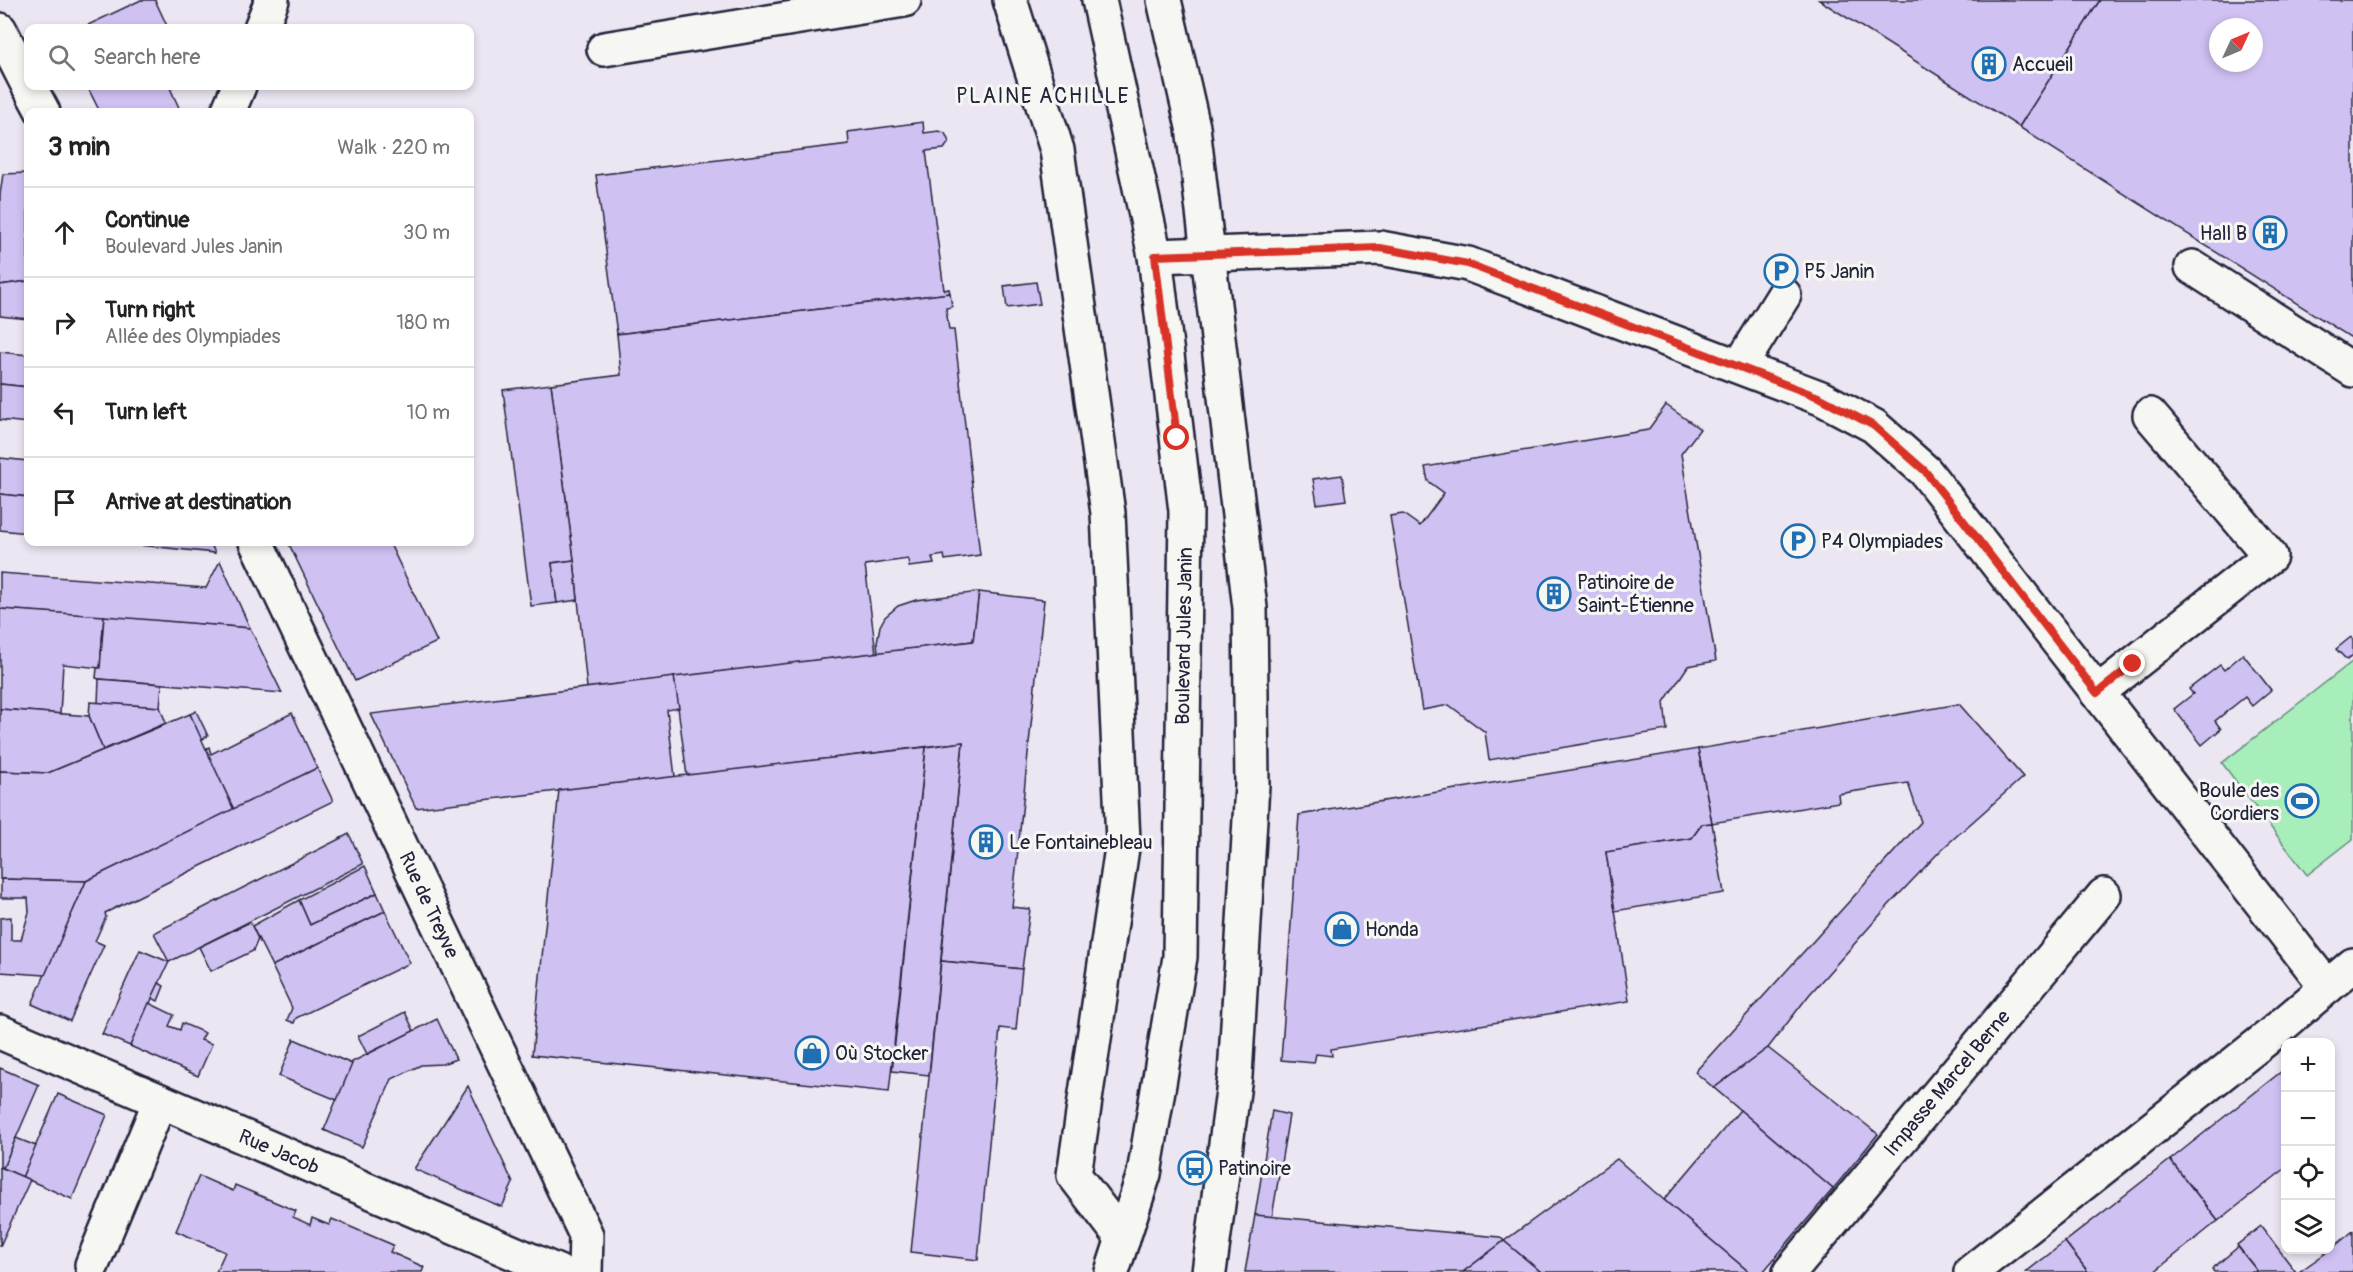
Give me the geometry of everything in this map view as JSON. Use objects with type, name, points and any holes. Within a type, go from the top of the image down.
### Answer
[{"type":"street","points":[[263,24],[272,0]]},
{"type":"street","points":[[604,50],[904,0]]},
{"type":"street","points":[[1010,0],[1058,150],[1108,513],[1123,841],[1074,1175],[1123,1239]]},
{"type":"street","name":"Boulevard Jules Janin","points":[[1100,0],[1155,256],[1186,511],[1180,957],[1144,1174],[1112,1272]]},
{"type":"street","points":[[1164,0],[1192,127],[1250,608],[1252,774],[1235,1076],[1209,1272]]},
{"type":"street","points":[[0,30],[24,76]]},
{"type":"street","points":[[32,90],[41,108]]},
{"type":"street","points":[[230,108],[237,90]]},
{"type":"street","points":[[1155,256],[1380,248],[1468,264],[1821,398],[1874,426],[1925,471],[2327,987]]},
{"type":"street","points":[[2192,267],[2353,370]]},
{"type":"street","points":[[1740,366],[1784,295]]},
{"type":"street","points":[[2097,693],[2270,556],[2150,415]]},
{"type":"street","name":"Rue de Treyve","points":[[258,546],[586,1235],[585,1272]]},
{"type":"street","name":"Impasse Marcel Berne","points":[[1790,1272],[2104,895]]},
{"type":"street","points":[[1971,1272],[2267,1038],[2353,965]]},
{"type":"street","name":"Rue Jacob","points":[[0,1032],[558,1272]]},
{"type":"street","points":[[92,1265],[160,1101]]},
{"type":"green space","name":"Boule des Cordiers","points":[[2353,661],[2353,839],[2307,875],[2222,763]]},
{"type":"building","points":[[141,0],[155,0],[166,24],[90,24]]},
{"type":"building","name":"Accueil","points":[[1819,0],[2100,0],[2019,127]]},
{"type":"building","name":"Hall B","points":[[2100,0],[2353,0],[2353,339],[2019,127]]},
{"type":"building","points":[[89,90],[171,90],[179,108],[98,108]]},
{"type":"building","points":[[923,122],[924,133],[939,131],[945,133],[949,142],[944,149],[926,151],[944,290],[949,289],[950,293],[617,334],[596,175],[849,144],[848,132]]},
{"type":"building","points":[[24,173],[24,282],[0,285],[0,195],[3,174]]},
{"type":"building","points":[[24,282],[24,319],[0,316],[0,285]]},
{"type":"building","points":[[1036,282],[1040,304],[1007,308],[1004,286]]},
{"type":"building","points":[[950,293],[952,307],[946,308],[949,330],[954,330],[980,555],[945,560],[944,555],[932,557],[934,564],[909,567],[908,559],[865,565],[876,653],[587,688],[574,560],[551,384],[621,375],[617,334]]},
{"type":"building","points":[[0,352],[24,355],[24,387],[0,384]]},
{"type":"building","points":[[0,384],[24,387],[24,423],[0,420]]},
{"type":"building","points":[[551,384],[574,560],[552,563],[557,603],[531,606],[503,390]]},
{"type":"building","name":"Patinoire de Saint-Étienne","points":[[1666,405],[1700,429],[1681,454],[1716,661],[1688,666],[1664,702],[1667,730],[1489,760],[1485,732],[1449,705],[1422,710],[1390,516],[1403,514],[1420,526],[1444,493],[1428,481],[1425,467],[1648,430]]},
{"type":"building","points":[[0,458],[24,461],[24,497],[0,494]]},
{"type":"building","points":[[1342,475],[1346,500],[1317,504],[1313,479]]},
{"type":"building","points":[[0,494],[24,497],[24,533],[0,530]]},
{"type":"building","points":[[149,546],[212,546],[215,553]]},
{"type":"building","points":[[290,546],[391,546],[437,642],[355,681]]},
{"type":"building","points":[[574,560],[578,600],[557,603],[552,563]]},
{"type":"building","points":[[220,561],[250,628],[0,609],[0,573],[206,588]]},
{"type":"building","points":[[979,592],[973,641],[878,653],[877,642],[880,626],[885,617],[898,606],[916,600]]},
{"type":"building","name":"Le Fontainebleau","points":[[979,592],[1044,600],[1012,907],[1030,909],[1022,969],[941,961],[963,742],[687,776],[674,677],[973,641]]},
{"type":"building","points":[[0,609],[104,616],[100,668],[63,664],[60,714],[0,709]]},
{"type":"building","points":[[104,616],[250,628],[282,693],[96,678],[97,668],[100,668]]},
{"type":"building","points":[[2351,637],[2353,655],[2347,660],[2336,649]]},
{"type":"building","points":[[2243,654],[2271,690],[2252,706],[2245,697],[2215,721],[2221,729],[2202,745],[2174,709],[2193,694],[2189,689],[2220,665],[2224,670]]},
{"type":"building","points":[[674,677],[679,708],[667,710],[675,777],[416,808],[371,714]]},
{"type":"building","points":[[99,679],[162,684],[160,707],[98,703]]},
{"type":"building","points":[[90,702],[160,707],[166,723],[103,750],[89,716]]},
{"type":"building","points":[[1959,704],[2023,777],[1942,849],[1888,906],[1809,995],[1768,1048],[1714,1088],[1695,1072],[1921,822],[1908,783],[1838,794],[1839,802],[1712,823],[1698,749]]},
{"type":"building","points":[[0,709],[89,716],[103,750],[48,773],[0,771]]},
{"type":"building","points":[[196,711],[208,736],[201,740],[190,714]]},
{"type":"building","points":[[292,713],[317,768],[234,810],[205,749],[209,747],[211,754]]},
{"type":"building","points":[[190,714],[234,810],[86,881],[0,879],[0,771],[48,773]]},
{"type":"building","points":[[963,742],[929,1075],[892,1071],[926,747]]},
{"type":"building","points":[[926,747],[889,1092],[532,1055],[559,790]]},
{"type":"building","points":[[1698,749],[1712,823],[1702,824],[1692,838],[1606,852],[1629,1001],[1331,1049],[1332,1056],[1316,1054],[1314,1063],[1281,1060],[1299,815]]},
{"type":"building","points":[[317,768],[333,801],[105,913],[106,917],[95,941],[104,945],[70,1021],[32,1004],[86,881]]},
{"type":"building","points":[[1712,823],[1724,893],[1615,911],[1606,852],[1692,838],[1702,824]]},
{"type":"building","points":[[349,834],[363,864],[169,962],[154,933]]},
{"type":"building","points":[[365,866],[377,893],[310,925],[299,900]]},
{"type":"building","points":[[1,879],[86,881],[45,975],[0,972],[0,918],[11,917],[11,940],[21,940],[29,912],[28,898],[1,898]]},
{"type":"building","points":[[377,893],[385,911],[272,966],[252,926],[299,900],[310,925]]},
{"type":"building","points":[[385,911],[410,963],[296,1018],[294,1023],[287,1020],[292,1008],[272,966]]},
{"type":"building","points":[[250,922],[258,939],[253,951],[211,971],[199,947]]},
{"type":"building","points":[[140,950],[169,962],[130,1046],[102,1034]]},
{"type":"building","points":[[941,961],[1022,969],[1016,1030],[1000,1028],[978,1260],[911,1252]]},
{"type":"building","points":[[159,983],[164,986],[158,1001],[152,998]]},
{"type":"building","points":[[149,1003],[174,1015],[169,1026],[180,1030],[182,1023],[205,1033],[201,1040],[212,1044],[198,1076],[130,1046]]},
{"type":"building","points":[[405,1012],[414,1031],[367,1054],[358,1036]]},
{"type":"building","points":[[437,1019],[456,1059],[442,1064],[421,1065],[392,1079],[362,1147],[324,1130],[352,1062]]},
{"type":"building","points":[[294,1039],[352,1064],[337,1100],[279,1076]]},
{"type":"building","points":[[1768,1048],[1878,1134],[1833,1189],[1714,1088]]},
{"type":"building","points":[[0,1068],[39,1085],[3,1168],[0,1167]]},
{"type":"building","points":[[2281,1072],[2281,1172],[2218,1221],[2170,1160]]},
{"type":"building","points":[[468,1086],[513,1183],[502,1207],[414,1169]]},
{"type":"building","points":[[58,1094],[107,1115],[72,1199],[22,1177]]},
{"type":"building","points":[[1740,1110],[1833,1189],[1763,1272],[1749,1272],[1664,1200]]},
{"type":"building","points":[[1272,1111],[1289,1115],[1272,1217],[1255,1215]]},
{"type":"building","points":[[16,1138],[36,1146],[22,1177],[3,1168]]},
{"type":"building","points":[[1191,1155],[1202,1156],[1199,1180],[1188,1178]]},
{"type":"building","points":[[1617,1159],[1749,1272],[1541,1272],[1504,1241]]},
{"type":"building","points":[[2170,1160],[2218,1221],[2154,1272],[2088,1272],[2065,1242]]},
{"type":"building","points":[[0,1167],[30,1180],[0,1246]]},
{"type":"building","points":[[199,1176],[233,1191],[235,1185],[296,1211],[293,1217],[310,1225],[312,1218],[329,1225],[332,1219],[393,1245],[390,1252],[424,1267],[422,1272],[216,1272],[225,1252],[176,1231]]},
{"type":"building","points":[[1255,1215],[1500,1237],[1504,1241],[1463,1272],[1245,1272]]},
{"type":"building","points":[[2261,1226],[2296,1272],[2258,1272],[2237,1245]]},
{"type":"building","points":[[2353,1231],[2353,1272],[2299,1272],[2324,1254],[2335,1254],[2335,1246]]},
{"type":"building","points":[[1504,1241],[1541,1272],[1463,1272]]},
{"type":"building","points":[[2065,1242],[2088,1272],[2026,1272]]},
{"type":"building","points":[[2238,1247],[2258,1272],[2214,1272],[2212,1269]]},
{"type":"place","name":"Accueil","points":[[1989,64]]},
{"type":"place","name":"Hall B","points":[[2270,233]]},
{"type":"place","name":"P5 Janin","points":[[1781,271]]},
{"type":"place","name":"P4 Olympiades","points":[[1798,541]]},
{"type":"place","name":"Patinoire de Saint-Étienne","points":[[1554,594]]},
{"type":"place","name":"Boule des Cordiers","points":[[2302,801]]},
{"type":"place","name":"Le Fontainebleau","points":[[986,842]]},
{"type":"place","name":"Honda","points":[[1342,929]]},
{"type":"place","name":"Où Stocker","points":[[812,1053]]},
{"type":"place","name":"Patinoire","points":[[1195,1168]]},
{"type":"district","name":"PLAINE ACHILLE","points":[[1043,96]]},
{"type":"route","points":[[1177,438],[1155,256],[1380,248],[1468,264],[1821,398],[1874,426],[1925,471],[2097,693],[2133,664]]}]
